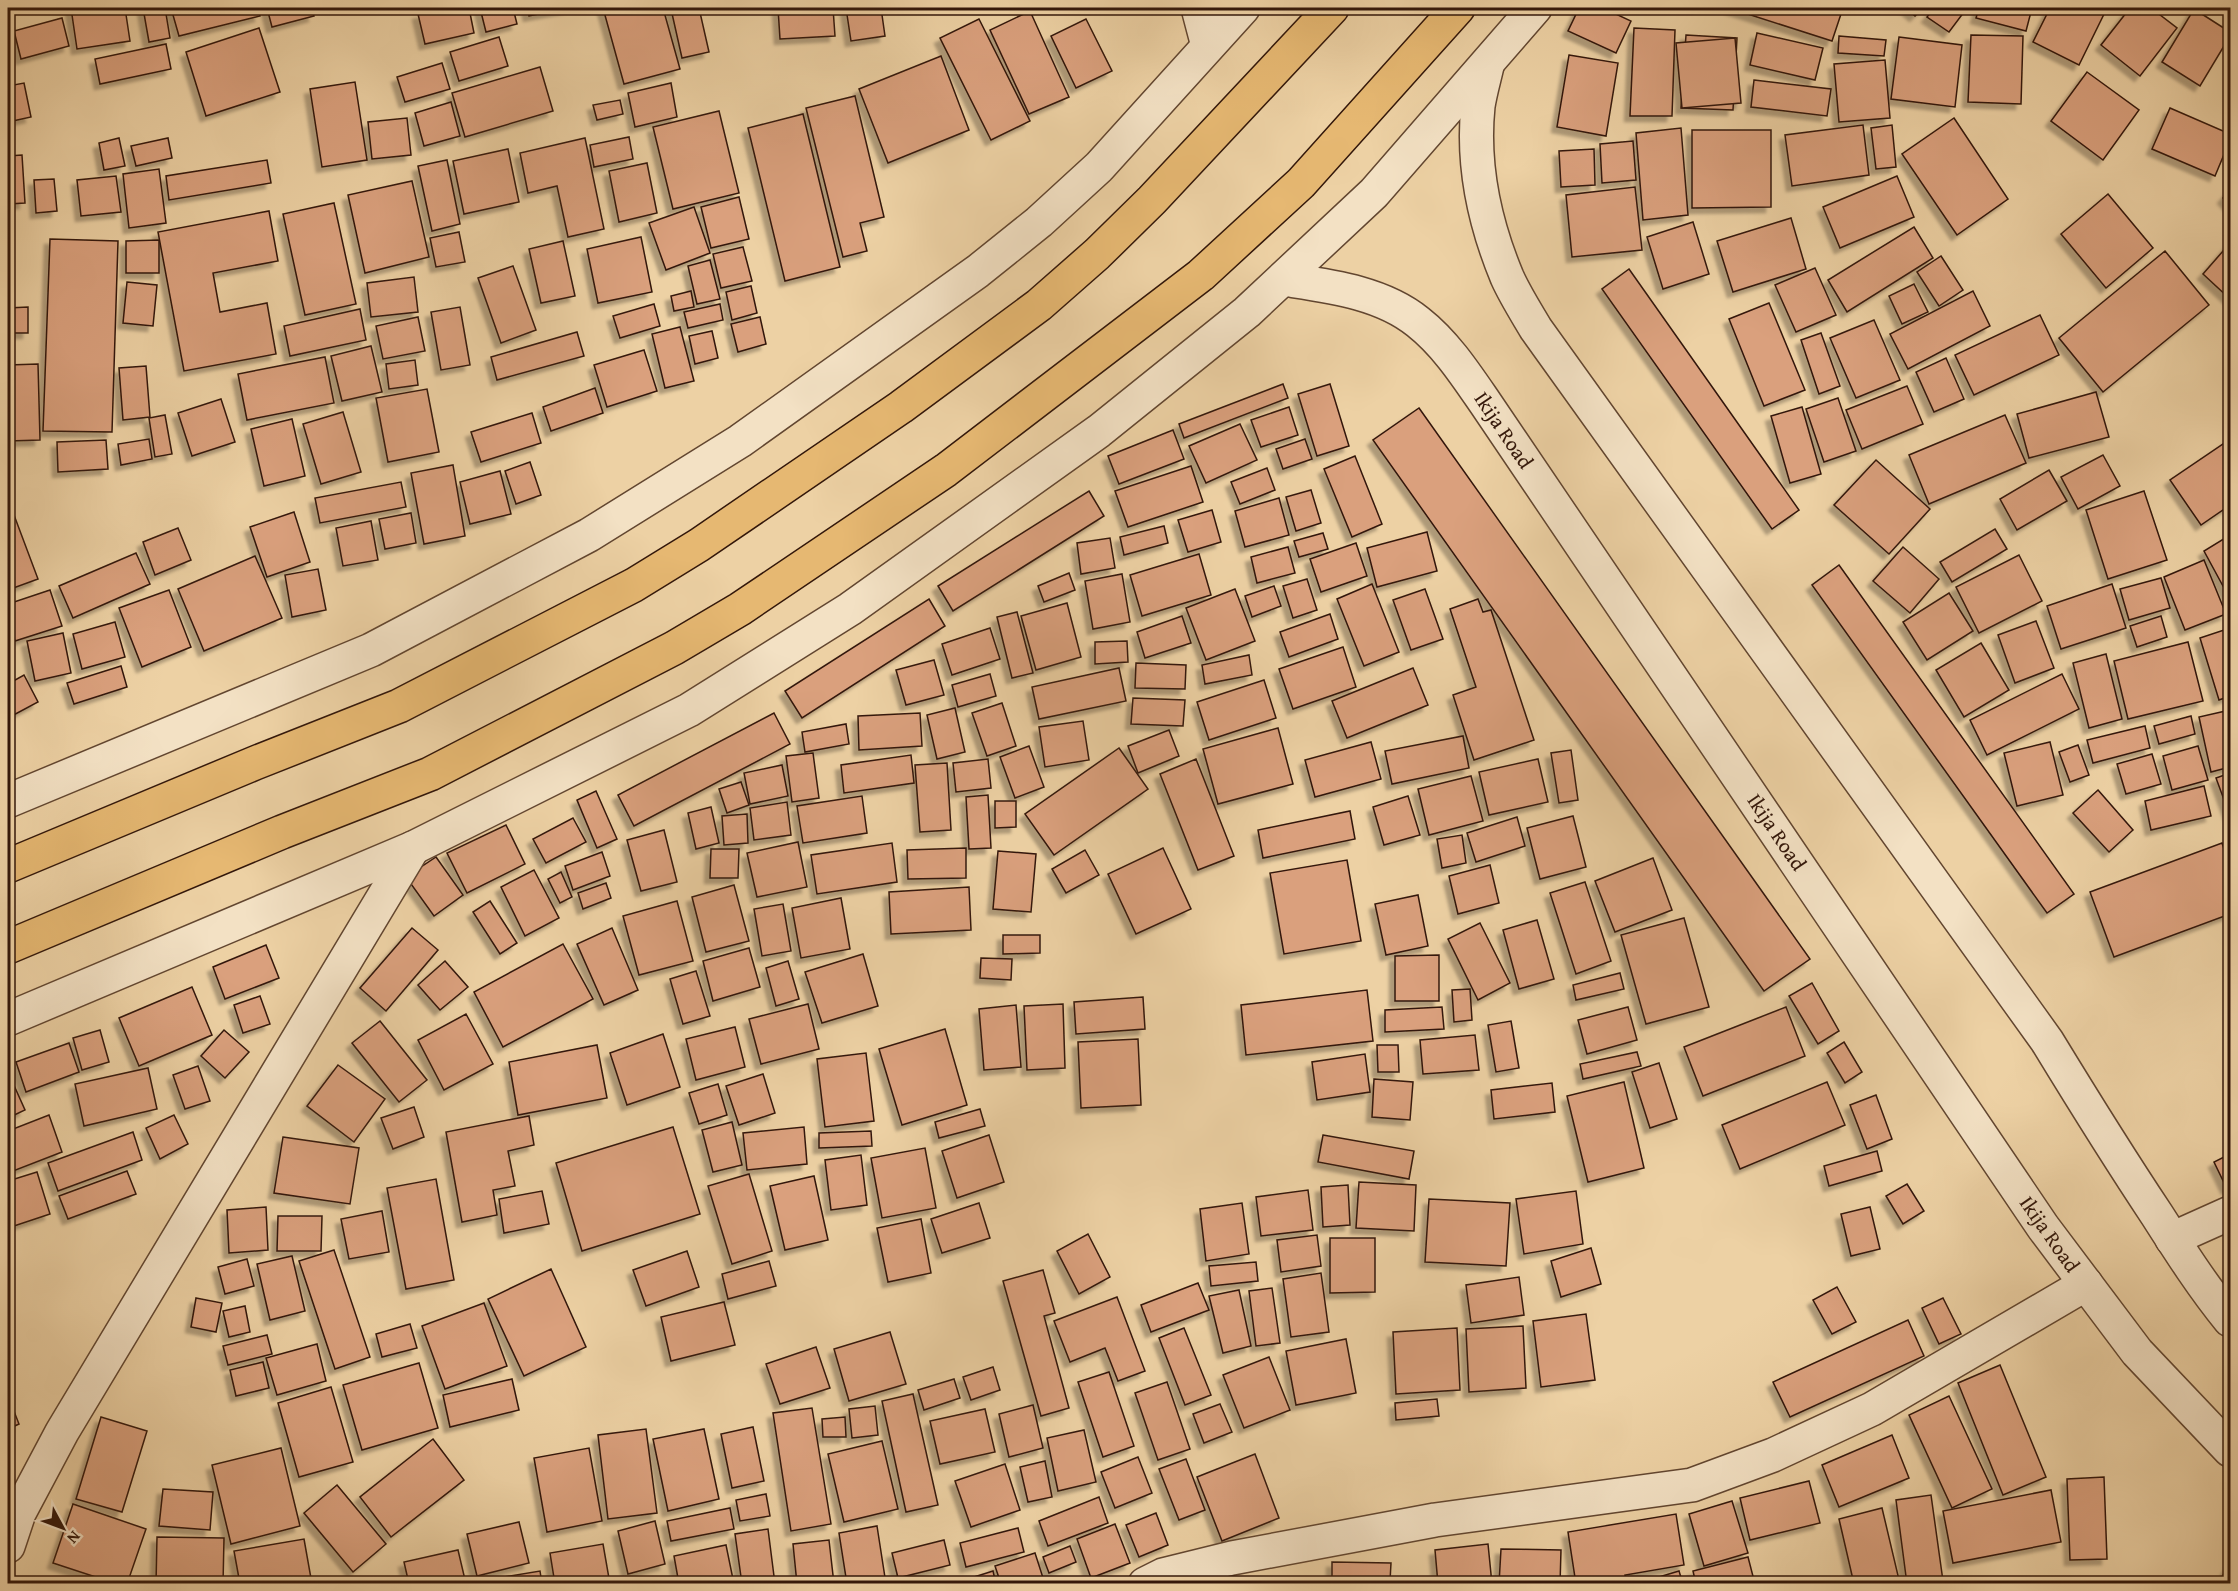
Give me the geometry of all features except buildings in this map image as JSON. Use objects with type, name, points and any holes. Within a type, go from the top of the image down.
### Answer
[{"type":"highway","points":[[8,866],[399,706],[634,585],[699,545],[901,406],[1039,304],[1097,254],[1152,200],[1332,8]]},
{"type":"highway","points":[[8,947],[271,837],[430,774],[674,648],[740,609],[946,470],[1201,275],[1301,183],[1458,8]]},
{"type":"street","points":[[1198,8],[1208,46]]},
{"type":"street","points":[[8,801],[371,650],[589,535],[740,441],[968,278],[1039,222],[1099,167],[1242,8]]},
{"type":"street","points":[[8,1018],[413,848],[689,710],[850,609],[1099,431],[1238,319],[1374,193],[1535,8]]},
{"type":"street","points":[[1487,63],[1478,105],[1477,140],[1481,187],[1492,238],[1508,279],[1536,329],[2047,1041],[2172,1239],[2209,1294],[2230,1320]]},
{"type":"street","name":"Ikija Road","points":[[1283,279],[1325,286],[1381,301],[1418,321],[1450,354],[2043,1227],[2137,1352],[2230,1450]]},
{"type":"street","points":[[8,1546],[19,1513],[62,1432],[413,848]]},
{"type":"street","points":[[2172,1239],[2230,1213]]},
{"type":"street","points":[[1145,1584],[1163,1575],[1232,1558],[1435,1520],[1692,1485],[1773,1455],[1872,1409],[2086,1284]]}]
